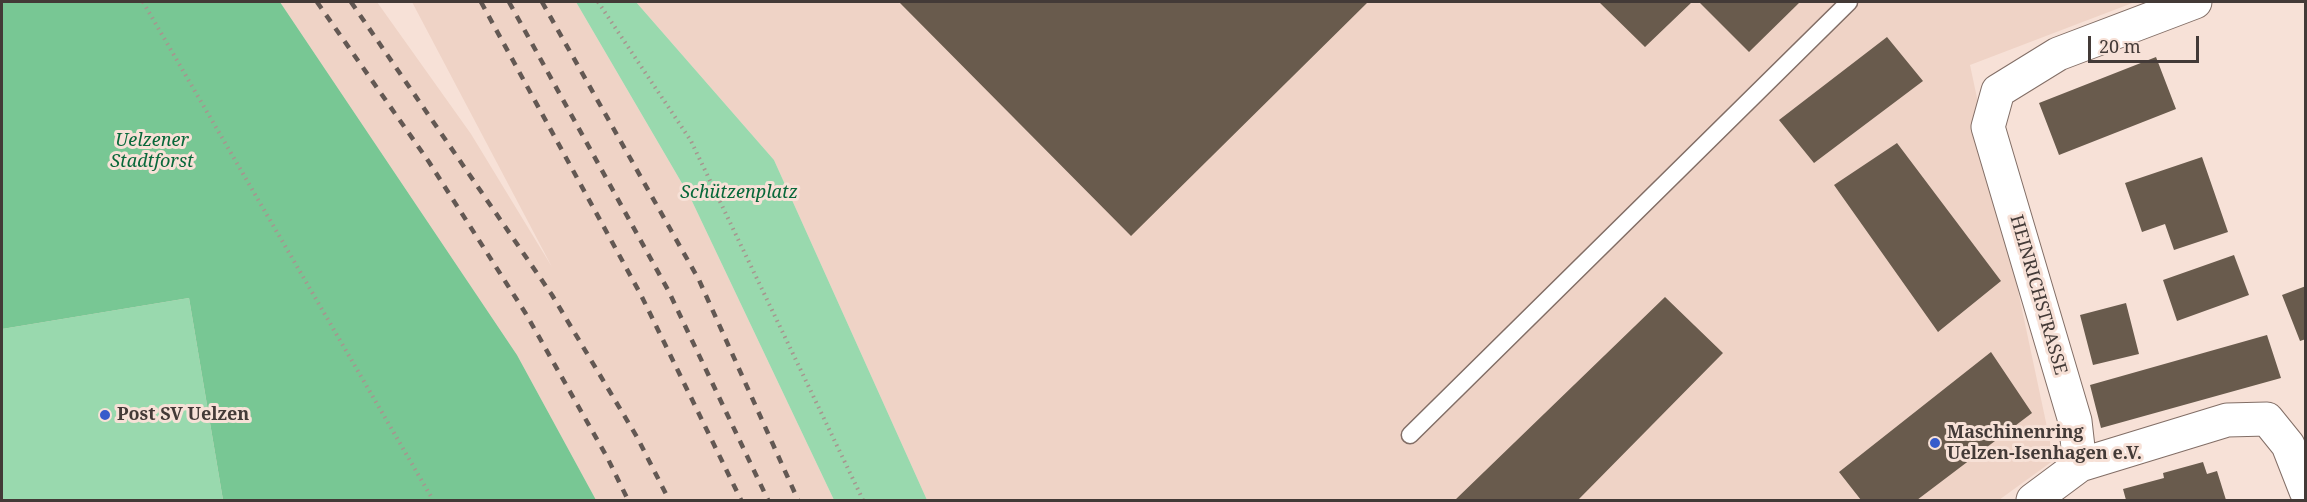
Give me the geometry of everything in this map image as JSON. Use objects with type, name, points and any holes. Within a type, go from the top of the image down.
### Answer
[{"type":"street","name":"HEINRICHSTRASSE","points":[[2080,465],[2074,421],[1988,127],[1998,92],[2058,54],[2195,2]]},
{"type":"street","points":[[2033,501],[2080,465],[2227,420],[2267,419],[2288,445],[2306,491]]},
{"type":"lane","points":[[1410,435],[1849,2]]},
{"type":"path","points":[[143,2],[433,501]]},
{"type":"path","points":[[598,2],[691,141],[863,501]]},
{"type":"shaded area","points":[[280,2],[377,2],[471,134],[552,267],[412,2],[576,2],[690,197],[834,500],[596,500],[517,355]]},
{"type":"shaded area","points":[[636,2],[2135,2],[1970,65],[2054,460],[1999,500],[927,500],[774,160]]},
{"type":"green space","name":"Uelzener Stadtforst","points":[[2,2],[280,2],[517,355],[596,500],[223,500],[189,298],[2,329]]},
{"type":"green space","name":"Schützenplatz","points":[[576,2],[636,2],[774,160],[927,500],[834,500],[690,197]]},
{"type":"green space","name":"Post SV Uelzen","points":[[189,298],[223,500],[2,500],[2,329]]},
{"type":"building","points":[[899,2],[1368,2],[1131,236]]},
{"type":"building","points":[[1599,2],[1692,2],[1645,47]]},
{"type":"building","points":[[1699,2],[1800,2],[1749,52]]},
{"type":"building","points":[[1887,37],[1923,81],[1814,163],[1779,120]]},
{"type":"building","points":[[2156,57],[2176,109],[2059,155],[2039,103]]},
{"type":"building","points":[[1897,143],[2001,281],[1938,332],[1834,185]]},
{"type":"building","points":[[2202,157],[2228,232],[2174,250],[2165,224],[2142,232],[2125,183]]},
{"type":"building","points":[[2234,255],[2249,295],[2177,321],[2163,280]]},
{"type":"building","points":[[2306,286],[2306,339],[2300,341],[2282,295]]},
{"type":"building","points":[[1665,297],[1723,353],[1578,500],[1455,500]]},
{"type":"building","points":[[2126,303],[2139,354],[2093,365],[2080,315]]},
{"type":"building","points":[[2267,335],[2281,378],[2101,428],[2090,385]]},
{"type":"building","name":"Maschinenring Uelzen-Isenhagen e.V.","points":[[1991,352],[2032,413],[1917,500],[1861,500],[1839,472]]},
{"type":"building","points":[[2203,462],[2207,474],[2217,471],[2226,500],[2126,500],[2123,489],[2164,478],[2163,473]]},
{"type":"railway","points":[[317,2],[429,162],[526,314],[607,457],[628,500]]},
{"type":"railway","points":[[351,2],[552,295],[637,437],[669,500]]},
{"type":"railway","points":[[481,2],[641,295],[741,500]]},
{"type":"railway","points":[[509,2],[668,290],[768,500]]},
{"type":"railway","points":[[542,2],[699,280],[798,500]]},
{"type":"place","name":"Post SV Uelzen","points":[[105,415]]},
{"type":"place","name":"Maschinenring Uelzen-Isenhagen e.V.","points":[[1935,443]]}]
